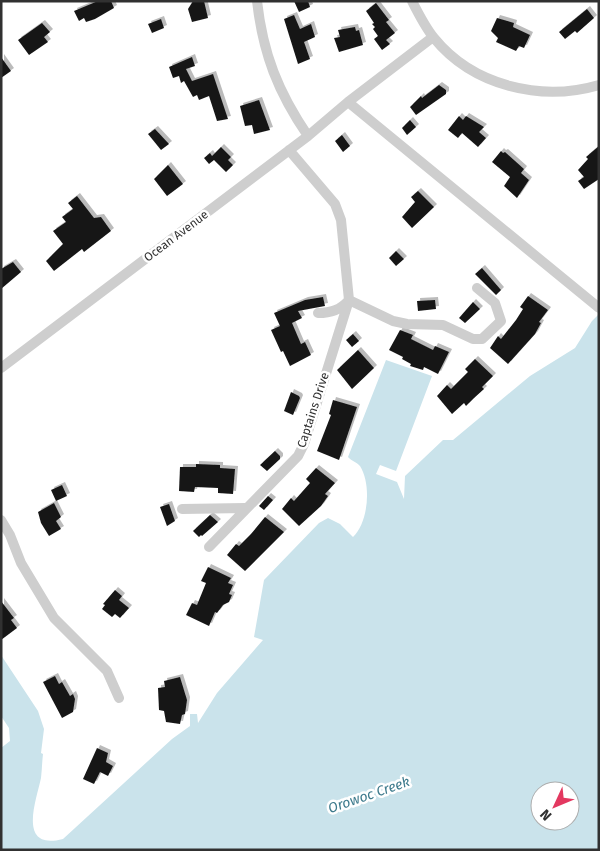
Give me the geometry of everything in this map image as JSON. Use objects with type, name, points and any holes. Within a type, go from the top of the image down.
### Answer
[{"type":"street","points":[[257,1],[267,60],[282,94],[308,136]]},
{"type":"street","points":[[412,1],[434,37],[448,52],[466,66],[488,79],[532,92],[554,93],[599,85]]},
{"type":"street","name":"Ocean Avenue","points":[[1,368],[308,136],[348,102],[434,37]]},
{"type":"street","points":[[348,102],[599,308]]},
{"type":"street","name":"Captains Drive","points":[[209,547],[245,508],[298,456],[304,444],[349,300],[341,220],[335,204],[289,150]]},
{"type":"street","points":[[318,313],[328,313],[342,308],[349,300],[393,321],[406,324],[443,325],[473,339],[482,339],[501,321],[495,303],[477,288]]},
{"type":"street","points":[[182,509],[245,508]]},
{"type":"street","points":[[1,520],[10,535],[21,563],[54,618],[108,671],[119,698]]},
{"type":"water","name":"Orowoc Creek","points":[[599,314],[599,850],[1,850],[1,748],[10,741],[9,728],[1,716],[1,655],[38,711],[44,729],[41,753],[43,754],[41,778],[33,822],[35,831],[39,838],[49,841],[63,839],[172,739],[190,726],[190,714],[197,714],[198,723],[217,693],[263,640],[254,637],[264,580],[319,523],[328,518],[340,524],[353,537],[358,531],[367,503],[366,483],[360,466],[348,457],[386,360],[432,376],[396,471],[380,465],[376,474],[397,482],[404,499],[405,476],[443,440],[453,440],[530,376],[575,348],[592,321]]},
{"type":"building","points":[[98,1],[111,1],[114,8],[95,19],[86,22],[84,18],[79,21],[74,11]]},
{"type":"building","points":[[193,1],[204,1],[208,18],[192,22],[188,9]]},
{"type":"building","points":[[294,1],[308,1],[310,7],[299,12]]},
{"type":"building","points":[[376,3],[389,20],[386,22],[395,33],[386,40],[390,44],[382,50],[374,39],[378,36],[373,29],[375,27],[372,24],[374,23],[366,11]]},
{"type":"building","points":[[587,9],[594,18],[577,33],[575,31],[565,39],[559,32]]},
{"type":"building","points":[[294,15],[300,29],[311,24],[315,37],[304,42],[310,59],[298,64],[284,19]]},
{"type":"building","points":[[497,18],[514,23],[513,27],[530,35],[524,48],[519,46],[516,51],[496,42],[498,38],[491,31]]},
{"type":"building","points":[[161,19],[164,28],[152,33],[148,24]]},
{"type":"building","points":[[42,23],[50,32],[44,37],[48,42],[29,55],[18,40]]},
{"type":"building","points":[[355,27],[356,31],[359,30],[363,45],[339,52],[334,38],[340,37],[338,30]]},
{"type":"building","points":[[1,57],[11,71],[1,78]]},
{"type":"building","points":[[192,57],[195,66],[186,69],[192,81],[213,74],[228,119],[217,121],[209,96],[199,100],[197,95],[193,97],[184,81],[181,83],[179,76],[173,78],[169,67]]},
{"type":"building","points":[[439,85],[446,90],[446,94],[416,115],[410,107],[421,96],[422,98]]},
{"type":"building","points":[[259,100],[270,130],[254,134],[252,125],[245,126],[240,106]]},
{"type":"building","points":[[459,116],[463,120],[466,116],[484,127],[479,132],[486,138],[478,147],[462,133],[458,138],[448,130]]},
{"type":"building","points":[[410,120],[416,127],[407,135],[402,128]]},
{"type":"building","points":[[155,129],[169,144],[161,150],[148,134]]},
{"type":"building","points":[[342,135],[350,146],[343,152],[335,141]]},
{"type":"building","points":[[599,146],[599,179],[584,189],[578,181],[584,177],[578,170],[588,159],[586,157]]},
{"type":"building","points":[[221,147],[231,157],[228,160],[233,165],[226,172],[214,160],[209,164],[204,158],[210,153],[212,156]]},
{"type":"building","points":[[501,151],[505,152],[524,169],[521,173],[529,180],[517,198],[504,186],[510,177],[492,162]]},
{"type":"building","points":[[168,165],[183,184],[167,196],[154,179]]},
{"type":"building","points":[[418,191],[434,207],[412,228],[402,217],[415,202],[411,197]]},
{"type":"building","points":[[77,196],[94,218],[101,217],[111,231],[84,252],[82,249],[54,271],[46,261],[63,244],[53,231],[66,222],[62,217],[73,209],[68,203]]},
{"type":"building","points":[[396,251],[404,259],[396,266],[389,258]]},
{"type":"building","points":[[13,262],[21,272],[1,289],[1,269]]},
{"type":"building","points":[[482,268],[501,290],[496,295],[475,274]]},
{"type":"building","points":[[528,296],[548,310],[539,322],[541,323],[535,334],[508,364],[490,348],[498,336],[501,339],[516,320],[523,309],[520,307]]},
{"type":"building","points":[[323,297],[325,306],[298,311],[302,318],[292,323],[301,344],[305,342],[311,355],[290,366],[271,330],[280,326],[274,313],[305,300]]},
{"type":"building","points":[[435,300],[436,309],[418,311],[417,301]]},
{"type":"building","points":[[473,302],[480,309],[465,323],[459,318]]},
{"type":"building","points":[[400,330],[413,335],[411,339],[433,350],[435,346],[449,352],[438,374],[424,367],[423,370],[410,366],[411,364],[402,359],[403,357],[389,350]]},
{"type":"building","points":[[353,334],[359,341],[352,347],[346,340]]},
{"type":"building","points":[[358,350],[374,368],[352,389],[337,370]]},
{"type":"building","points":[[475,359],[493,376],[482,387],[484,389],[466,406],[464,403],[452,414],[437,396],[447,385],[451,389],[468,372],[465,369]]},
{"type":"building","points":[[291,392],[300,398],[293,415],[284,411]]},
{"type":"building","points":[[333,400],[357,407],[339,460],[317,451],[331,415],[329,414]]},
{"type":"building","points":[[275,451],[280,456],[280,459],[267,471],[260,465]]},
{"type":"building","points":[[196,464],[220,465],[220,468],[235,469],[233,494],[218,493],[218,488],[195,487],[194,492],[179,491],[180,467],[196,467]]},
{"type":"building","points":[[316,468],[335,483],[325,494],[328,496],[321,506],[299,526],[282,509],[291,498],[294,501],[310,483],[306,479]]},
{"type":"building","points":[[62,485],[67,496],[56,501],[51,490]]},
{"type":"building","points":[[268,496],[273,500],[264,510],[259,506]]},
{"type":"building","points":[[54,503],[61,517],[56,521],[61,529],[49,536],[41,523],[38,512]]},
{"type":"building","points":[[169,504],[175,521],[167,526],[160,507]]},
{"type":"building","points":[[210,515],[218,522],[199,537],[193,531]]},
{"type":"building","points":[[265,517],[284,532],[245,571],[227,555],[236,544],[239,546],[251,534]]},
{"type":"building","points":[[208,567],[231,578],[228,583],[233,585],[229,594],[232,595],[229,602],[223,605],[217,613],[215,612],[209,626],[186,615],[192,603],[197,605],[206,583],[201,581]]},
{"type":"building","points":[[115,590],[122,596],[119,600],[129,608],[120,618],[115,614],[112,617],[102,609],[105,605],[103,604]]},
{"type":"building","points":[[1,601],[14,618],[11,620],[17,628],[1,640]]},
{"type":"building","points":[[55,676],[59,684],[62,682],[70,696],[73,694],[75,699],[73,712],[62,718],[43,682]]},
{"type":"building","points":[[180,677],[187,700],[185,714],[182,715],[180,724],[166,722],[164,711],[159,710],[158,688],[165,687],[164,681]]},
{"type":"building","points":[[97,748],[108,753],[106,762],[113,766],[108,776],[100,772],[94,784],[83,779]]}]
